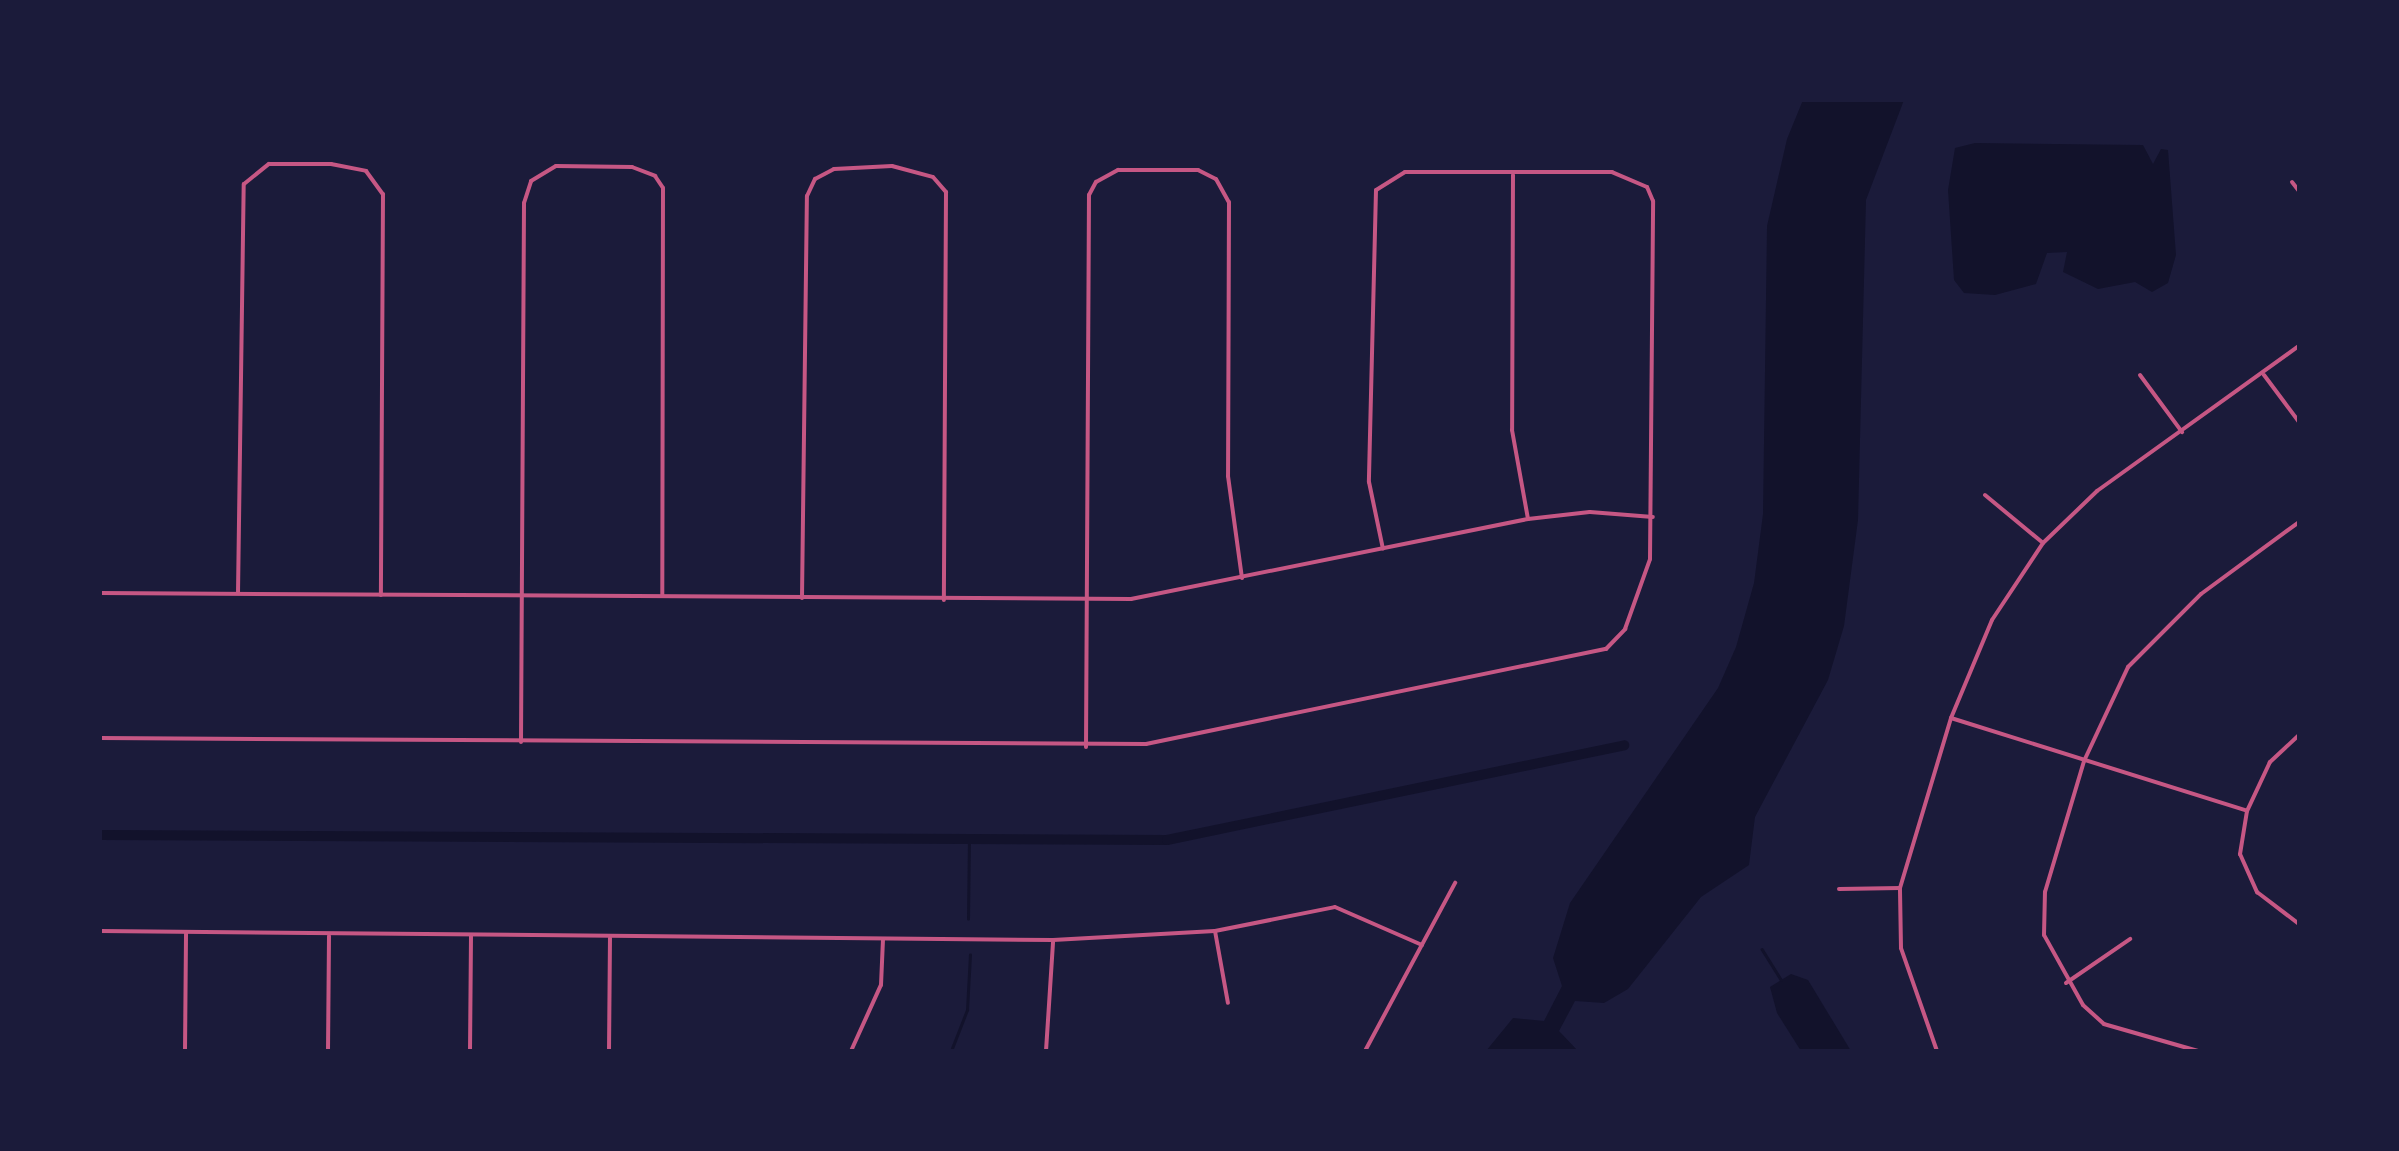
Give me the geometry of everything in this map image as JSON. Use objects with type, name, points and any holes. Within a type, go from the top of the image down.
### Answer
[{"type":"street","points":[[238,594],[244,184],[269,164],[316,164],[366,171],[383,194],[382,595]]},
{"type":"street","points":[[522,742],[524,203],[531,181],[556,166],[632,167],[656,176],[663,188],[662,596]]},
{"type":"street","points":[[802,598],[807,196],[815,180],[834,169],[892,166],[933,177],[946,192],[944,600]]},
{"type":"street","points":[[1086,746],[1089,195],[1096,182],[1118,170],[1198,170],[1216,179],[1230,202],[1228,476],[1242,578]]},
{"type":"street","points":[[100,738],[1086,746],[1207,736],[1590,655],[1618,641],[1650,559],[1653,201],[1630,176],[1405,172],[1376,190],[1369,482],[1383,548]]},
{"type":"street","points":[[1513,174],[1512,430],[1528,519]]},
{"type":"street","points":[[2292,182],[2299,190]]},
{"type":"street","points":[[1937,1051],[1900,948],[1900,888],[1951,718],[1992,620],[2043,543],[2097,491],[2264,375],[2299,346]]},
{"type":"street","points":[[2140,375],[2182,432]]},
{"type":"street","points":[[2264,375],[2299,422]]},
{"type":"street","points":[[1984,496],[2043,543]]},
{"type":"street","points":[[100,593],[1088,600],[1170,593],[1528,519],[1590,512],[1652,517]]},
{"type":"street","points":[[2198,1051],[2104,1024],[2066,984],[2044,935],[2045,892],[2084,761],[2111,694],[2157,633],[2299,522]]},
{"type":"street","points":[[1951,718],[2247,811]]},
{"type":"street","points":[[2299,735],[2270,762],[2247,811],[2240,854],[2257,892],[2299,924]]},
{"type":"street","points":[[1365,1051],[1454,883]]},
{"type":"street","points":[[1839,888],[1900,888]]},
{"type":"street","points":[[100,931],[1053,940],[1215,932],[1335,907],[1422,945]]},
{"type":"street","points":[[1215,932],[1228,1003]]},
{"type":"street","points":[[185,1051],[186,933]]},
{"type":"street","points":[[328,1051],[329,934]]},
{"type":"street","points":[[470,1051],[471,936]]},
{"type":"street","points":[[609,1051],[610,938]]},
{"type":"street","points":[[2066,984],[2130,938]]},
{"type":"street","points":[[850,1051],[880,985],[883,940]]},
{"type":"street","points":[[1046,1051],[1053,940]]},
{"type":"shaded area","points":[[1803,100],[1904,100],[1866,200],[1858,520],[1844,626],[1828,680],[1755,817],[1749,865],[1701,897],[1628,989],[1604,1003],[1575,1001],[1559,1031],[1578,1051],[1486,1051],[1513,1018],[1544,1021],[1562,986],[1553,958],[1570,903],[1718,688],[1736,647],[1754,583],[1763,514],[1767,226],[1787,139]]},
{"type":"shaded area","points":[[1975,143],[2143,145],[2153,164],[2161,149],[2168,150],[2176,255],[2168,283],[2152,292],[2135,282],[2098,289],[2063,272],[2067,252],[2047,253],[2036,284],[1995,295],[1964,293],[1954,280],[1948,190],[1955,148]]},
{"type":"shaded area","points":[[1791,974],[1808,980],[1851,1051],[1801,1051],[1777,1013],[1770,987]]},
{"type":"waterway","points":[[100,835],[1167,840],[1624,745]]},
{"type":"waterway","points":[[968,919],[969,842]]},
{"type":"waterway","points":[[1762,949],[1781,980]]},
{"type":"waterway","points":[[951,1051],[967,1010],[970,955]]}]
